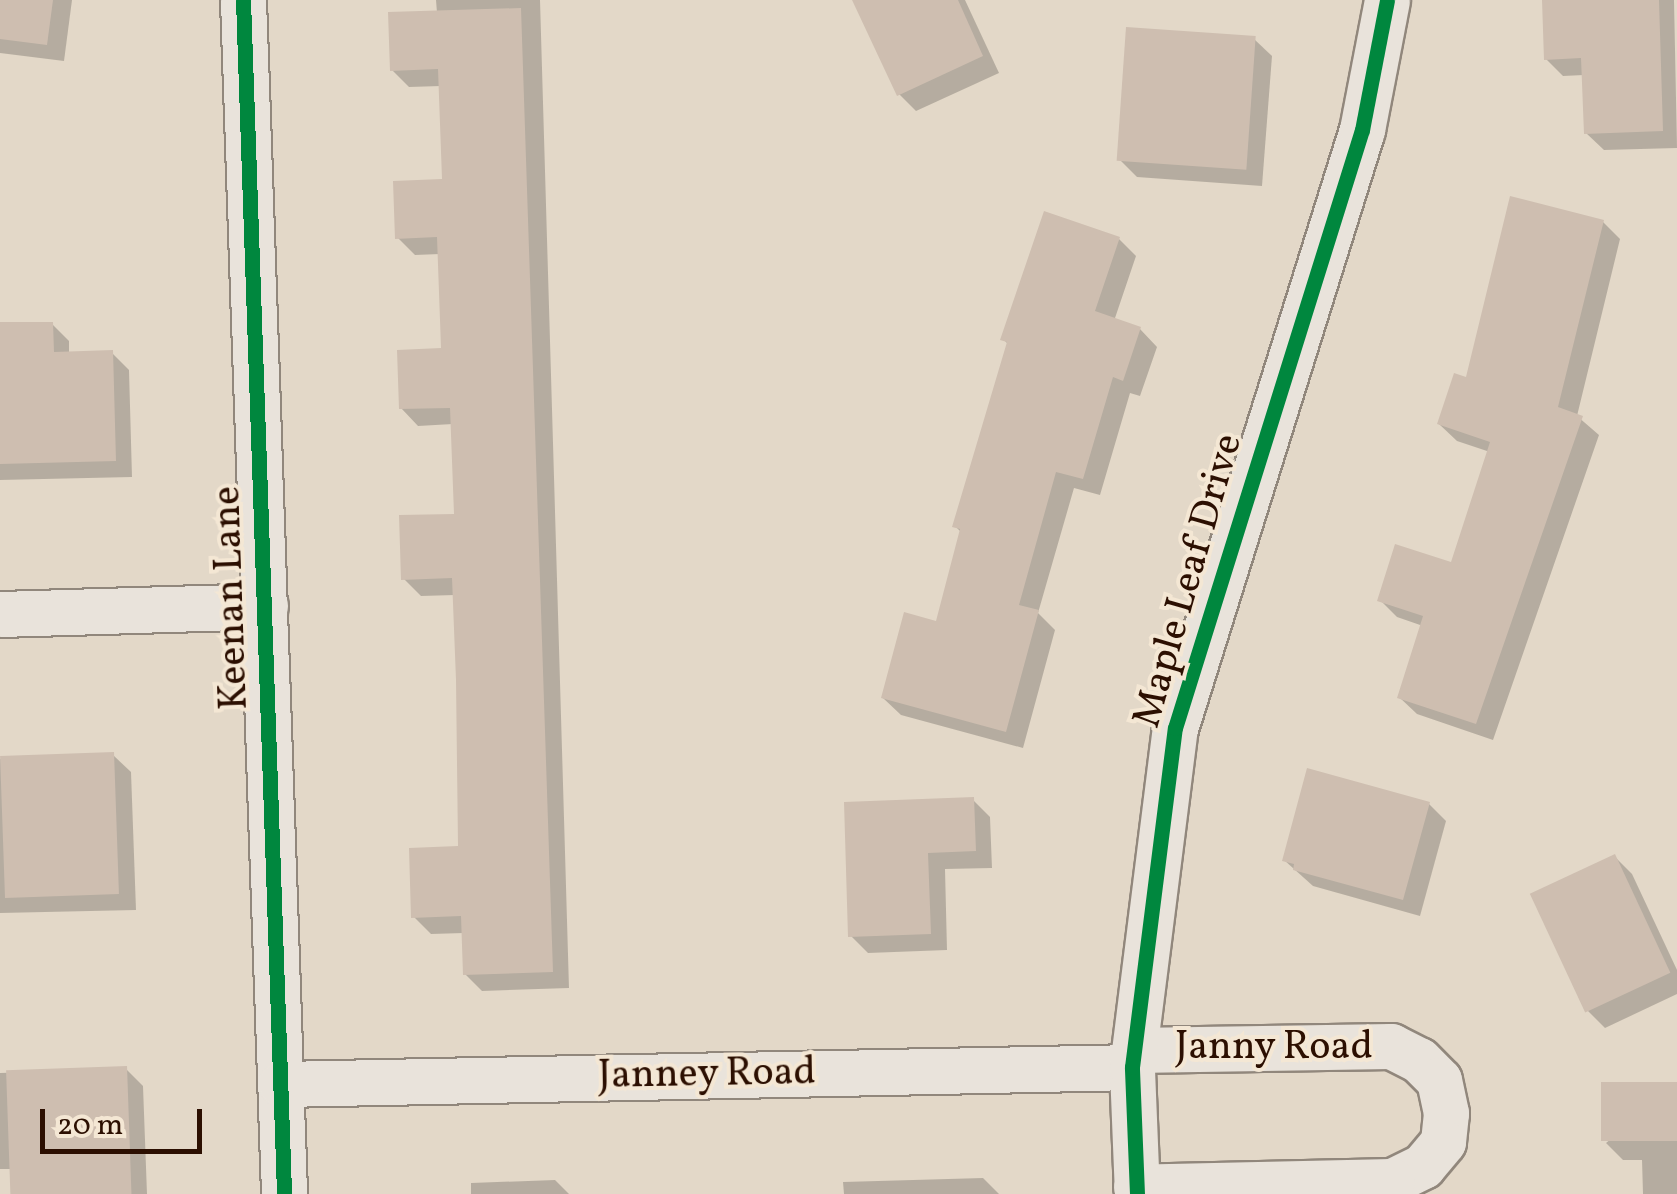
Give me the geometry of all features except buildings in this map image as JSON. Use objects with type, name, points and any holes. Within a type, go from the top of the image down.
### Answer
[{"type":"street","name":"Keenan Lane","points":[[243,0],[284,1194]]},
{"type":"street","name":"Maple Leaf Drive","points":[[1136,1190],[1133,1058],[1175,728],[1362,130],[1387,0]]},
{"type":"street","points":[[0,614],[265,606]]},
{"type":"street","name":"Janny Road","points":[[1133,1058],[1391,1046],[1419,1060],[1439,1080],[1446,1112],[1443,1142],[1423,1166],[1392,1181],[1136,1190]]},
{"type":"street","name":"Janney Road","points":[[281,1084],[1133,1058]]},
{"type":"cycle path","points":[[243,0],[284,1194]]},
{"type":"cycle path","points":[[1137,1194],[1132,1067],[1175,728],[1362,130],[1387,0]]}]
